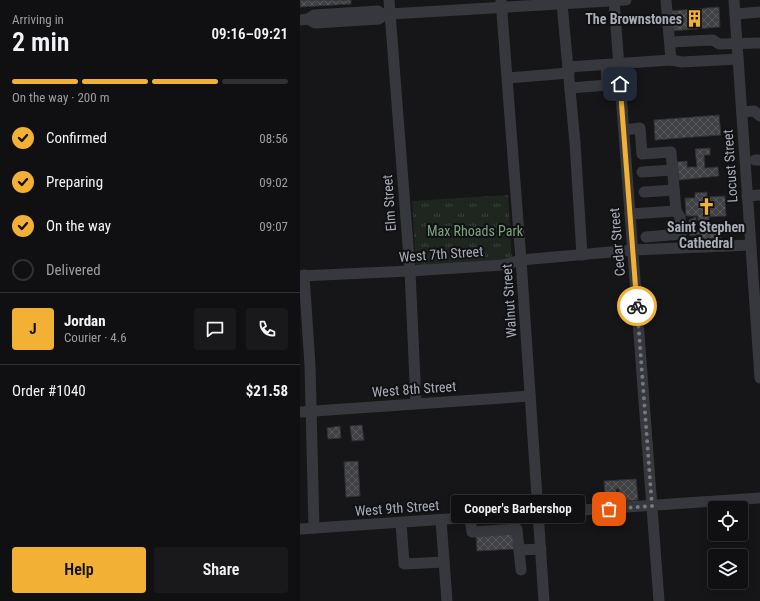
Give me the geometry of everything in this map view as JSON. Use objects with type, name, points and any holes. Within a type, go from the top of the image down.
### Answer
[{"type":"street","name":"Elm Street","points":[[389,0],[387,15],[410,271],[416,403]]},
{"type":"street","name":"Cedar Street","points":[[614,0],[659,601]]},
{"type":"street","points":[[304,19],[314,15],[378,11],[387,15],[501,4],[562,4],[626,0]]},
{"type":"street","points":[[666,0],[671,60]]},
{"type":"street","name":"Locust Street","points":[[734,0],[747,196],[754,249],[757,291],[760,378]]},
{"type":"street","name":"Walnut Street","points":[[501,4],[508,78],[544,601]]},
{"type":"street","points":[[562,4],[570,88],[582,255]]},
{"type":"street","points":[[735,14],[760,12]]},
{"type":"street","points":[[670,42],[713,40],[719,44],[760,43]]},
{"type":"street","points":[[508,78],[606,65],[671,60],[682,62],[738,59]]},
{"type":"street","points":[[606,65],[607,85]]},
{"type":"street","points":[[570,88],[620,84]]},
{"type":"street","points":[[742,117],[755,120],[760,116]]},
{"type":"street","points":[[624,130],[640,128],[642,154],[671,152],[676,211],[680,217],[681,234],[646,237]]},
{"type":"street","points":[[642,172],[672,170]]},
{"type":"street","points":[[644,192],[674,190]]},
{"type":"street","points":[[747,196],[760,195]]},
{"type":"street","points":[[630,214],[676,211]]},
{"type":"street","name":"West 7th Street","points":[[302,275],[410,271],[503,265],[521,260],[633,250],[754,249]]},
{"type":"street","points":[[302,275],[303,311],[310,365],[305,411],[314,528]]},
{"type":"street","name":"West 8th Street","points":[[305,411],[530,396]]},
{"type":"street","name":"West 9th Street","points":[[300,529],[760,498]]},
{"type":"street","points":[[470,518],[472,532],[517,529],[521,570]]},
{"type":"street","points":[[441,520],[447,601]]},
{"type":"street","points":[[401,523],[404,564],[444,562]]},
{"type":"street","points":[[518,550],[541,549]]},
{"type":"green space","name":"Max Rhoads Park","points":[[508,195],[512,262],[416,268],[412,201]]},
{"type":"building","points":[[300,0],[351,0],[351,4],[300,7]]},
{"type":"building","name":"The Brownstones","points":[[719,7],[720,27],[671,31],[670,11]]},
{"type":"building","points":[[719,115],[721,135],[655,140],[654,120]]},
{"type":"building","points":[[710,148],[710,155],[704,155],[705,168],[718,167],[719,176],[679,180],[677,162],[687,161],[687,167],[697,167],[695,149]]},
{"type":"building","name":"Saint Stephen Cathedral","points":[[707,192],[707,197],[725,196],[726,216],[709,217],[709,220],[698,221],[698,216],[686,216],[685,198],[695,198],[695,193]]},
{"type":"building","points":[[696,217],[696,230],[700,230],[700,226],[720,225],[721,239],[701,240],[701,234],[690,236],[689,220]]},
{"type":"building","points":[[362,425],[364,440],[352,441],[350,426]]},
{"type":"building","points":[[340,426],[341,438],[328,439],[327,428]]},
{"type":"building","points":[[358,461],[360,496],[346,497],[344,462]]},
{"type":"building","points":[[636,479],[638,500],[618,502],[619,489],[616,489],[617,498],[605,499],[604,481]]},
{"type":"building","points":[[513,534],[514,549],[477,551],[476,536]]},
{"type":"way so far","points":[[609,509],[652,506],[637,306]]},
{"type":"place","name":"The Brownstones","points":[[695,19]]},
{"type":"place","name":"Saint Stephen Cathedral","points":[[706,207]]},
{"type":"place","name":"Cooper's Barbershop","points":[[609,509]]},
{"type":"route","points":[[620,84],[637,306]]}]
